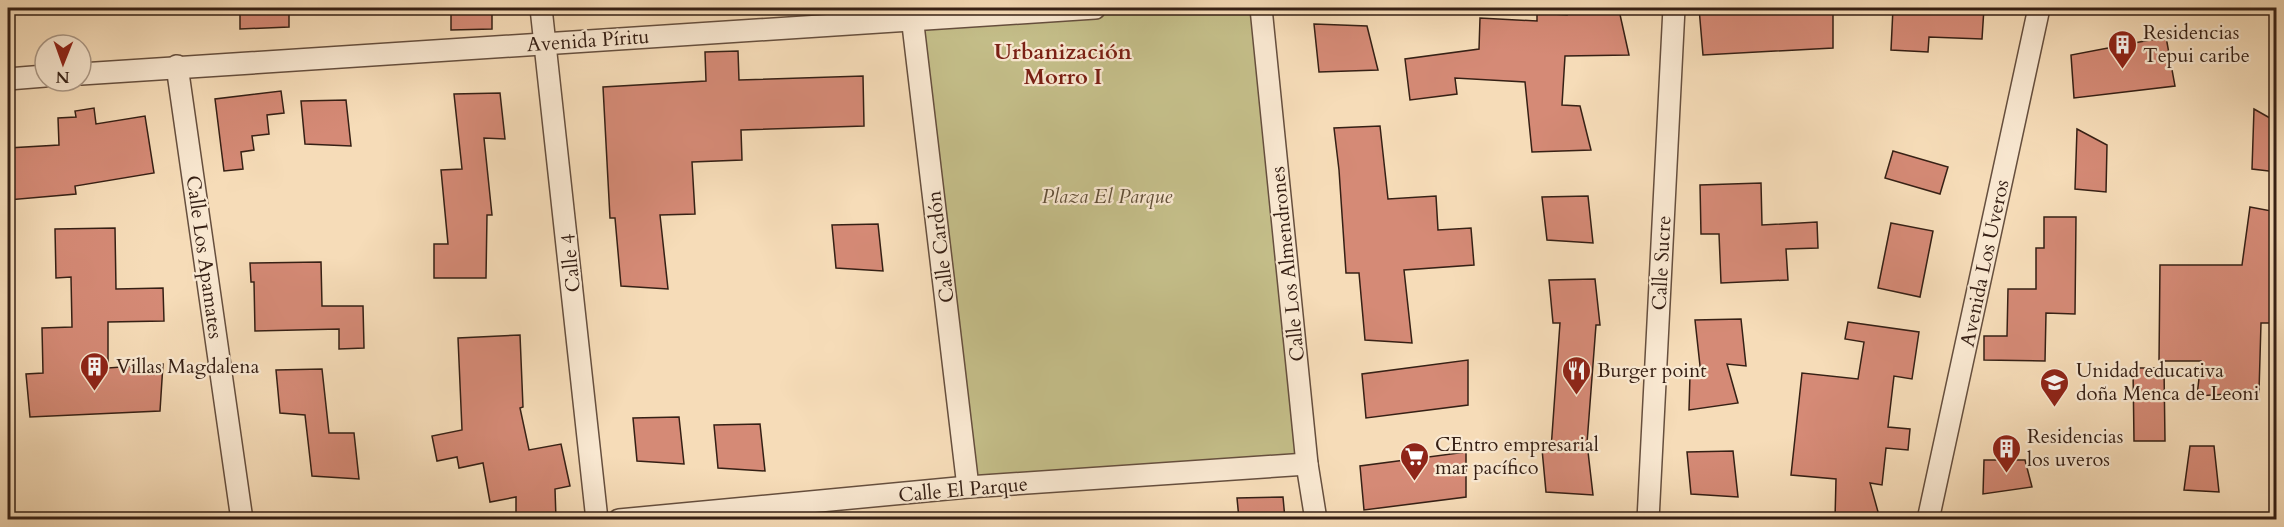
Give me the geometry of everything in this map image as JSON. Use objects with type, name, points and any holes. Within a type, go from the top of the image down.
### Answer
[{"type":"street","name":"Calle 4","points":[[541,8],[597,519]]},
{"type":"street","name":"Avenida Píritu","points":[[93,73],[544,43],[912,13],[1095,8]]},
{"type":"street","name":"Calle Los Almendrones","points":[[1261,8],[1307,464],[1316,519]]},
{"type":"street","name":"Calle Sucre","points":[[1648,519],[1674,8]]},
{"type":"street","name":"Avenida Los Uveros","points":[[1928,519],[2039,8]]},
{"type":"street","name":"Calle Cardón","points":[[912,13],[968,487]]},
{"type":"street","name":"Calle Los Apamates","points":[[177,66],[242,519]]},
{"type":"street","points":[[8,79],[33,77]]},
{"type":"street","name":"Calle El Parque","points":[[619,519],[968,487],[1307,464]]},
{"type":"green space","name":"Plaza El Parque","points":[[1095,8],[1261,8],[1307,464],[968,487],[913,19]]},
{"type":"building","points":[[240,8],[289,8],[289,27],[240,29]]},
{"type":"building","points":[[451,8],[492,8],[492,29],[451,30]]},
{"type":"building","points":[[1699,8],[1833,8],[1833,48],[1703,55]]},
{"type":"building","points":[[1893,8],[1984,8],[1982,39],[1929,37],[1928,52],[1891,50]]},
{"type":"building","points":[[1566,9],[1619,10],[1629,55],[1565,56],[1562,105],[1580,106],[1591,150],[1532,152],[1525,82],[1455,78],[1457,94],[1410,100],[1405,59],[1479,49],[1480,18],[1537,21],[1537,13],[1567,15]]},
{"type":"building","points":[[1314,24],[1367,26],[1378,70],[1319,72]]},
{"type":"building","name":"Residencias Tepui caribe","points":[[2166,37],[2175,86],[2074,98],[2071,55]]},
{"type":"building","points":[[738,51],[739,80],[863,76],[864,126],[741,130],[742,160],[692,162],[695,214],[660,215],[668,289],[621,286],[615,218],[610,218],[603,87],[706,81],[705,52]]},
{"type":"building","points":[[281,91],[284,113],[267,115],[269,134],[252,136],[254,150],[241,152],[243,169],[224,171],[215,99]]},
{"type":"building","points":[[500,93],[505,139],[484,138],[492,215],[487,215],[486,278],[434,278],[434,244],[448,244],[441,170],[462,169],[454,94]]},
{"type":"building","points":[[346,100],[351,146],[305,144],[301,101]]},
{"type":"building","points":[[94,108],[96,124],[145,116],[154,173],[75,186],[76,194],[8,200],[8,148],[59,145],[58,118],[76,117],[75,111]]},
{"type":"building","points":[[2254,109],[2277,122],[2277,172],[2252,169]]},
{"type":"building","points":[[1380,126],[1388,199],[1436,196],[1438,230],[1471,228],[1474,265],[1404,270],[1412,343],[1365,340],[1359,273],[1346,273],[1334,128]]},
{"type":"building","points":[[2077,129],[2107,145],[2106,192],[2075,189]]},
{"type":"building","points":[[1893,151],[1948,167],[1940,194],[1885,178]]},
{"type":"building","points":[[1761,183],[1762,225],[1817,222],[1818,248],[1786,249],[1788,280],[1721,283],[1719,234],[1701,234],[1700,185]]},
{"type":"building","points":[[1588,196],[1593,243],[1547,240],[1542,197]]},
{"type":"building","points":[[2250,207],[2277,212],[2277,323],[2261,323],[2259,392],[2197,396],[2201,361],[2159,361],[2160,265],[2242,265]]},
{"type":"building","points":[[2044,217],[2076,217],[2075,314],[2046,313],[2045,361],[1984,360],[1984,336],[2007,336],[2008,289],[2036,289],[2036,248],[2044,248]]},
{"type":"building","points":[[1891,223],[1933,231],[1920,297],[1878,288]]},
{"type":"building","points":[[878,224],[883,271],[836,268],[832,225]]},
{"type":"building","points":[[115,228],[116,289],[163,288],[164,321],[108,322],[108,368],[163,364],[160,411],[30,417],[26,374],[43,373],[42,328],[72,327],[71,277],[56,278],[55,229]]},
{"type":"building","points":[[321,262],[322,306],[363,306],[364,348],[339,349],[339,329],[255,331],[254,282],[251,282],[250,263]]},
{"type":"building","points":[[1595,279],[1600,325],[1596,325],[1587,443],[1593,495],[1546,492],[1542,449],[1551,449],[1560,323],[1553,323],[1549,280]]},
{"type":"building","points":[[1741,319],[1746,366],[1727,364],[1738,403],[1689,410],[1690,375],[1701,375],[1695,320]]},
{"type":"building","points":[[1848,322],[1919,332],[1912,379],[1894,376],[1888,427],[1910,429],[1908,450],[1886,448],[1882,485],[1870,483],[1880,519],[1835,519],[1836,479],[1791,475],[1802,373],[1858,379],[1864,342],[1845,339]]},
{"type":"building","points":[[520,335],[523,407],[520,408],[529,450],[561,444],[570,486],[555,489],[556,519],[516,519],[516,497],[490,502],[483,463],[459,468],[457,457],[437,461],[432,436],[462,430],[458,338]]},
{"type":"building","points":[[1468,360],[1468,405],[1366,418],[1362,374]]},
{"type":"building","points":[[2133,368],[2164,368],[2165,441],[2134,441]]},
{"type":"building","points":[[322,369],[329,433],[354,433],[359,479],[312,476],[305,415],[280,413],[276,370]]},
{"type":"building","points":[[679,417],[684,464],[637,461],[633,418]]},
{"type":"building","points":[[760,424],[765,471],[718,468],[714,425]]},
{"type":"building","points":[[2190,446],[2214,446],[2219,492],[2184,490]]},
{"type":"building","points":[[1733,451],[1738,497],[1691,494],[1687,452]]},
{"type":"building","name":"CEntro empresarial mar pacífico","points":[[1466,452],[1466,497],[1364,510],[1360,466]]},
{"type":"building","name":"Residencias los uveros","points":[[1984,460],[2025,460],[2032,487],[1983,494]]},
{"type":"building","points":[[1283,497],[1285,519],[1239,519],[1237,498]]},
{"type":"place","name":"Residencias Tepui caribe","points":[[2122,70]]},
{"type":"place","name":"Villas Magdalena","points":[[95,392]]},
{"type":"place","name":"Burger point","points":[[1576,396]]},
{"type":"place","name":"Unidad educativa doña Menca de Leoni","points":[[2055,408]]},
{"type":"place","name":"Residencias los uveros","points":[[2006,474]]},
{"type":"place","name":"CEntro empresarial mar pacífico","points":[[1414,482]]},
{"type":"district","name":"Urbanización Morro I","points":[[1063,64]]}]
